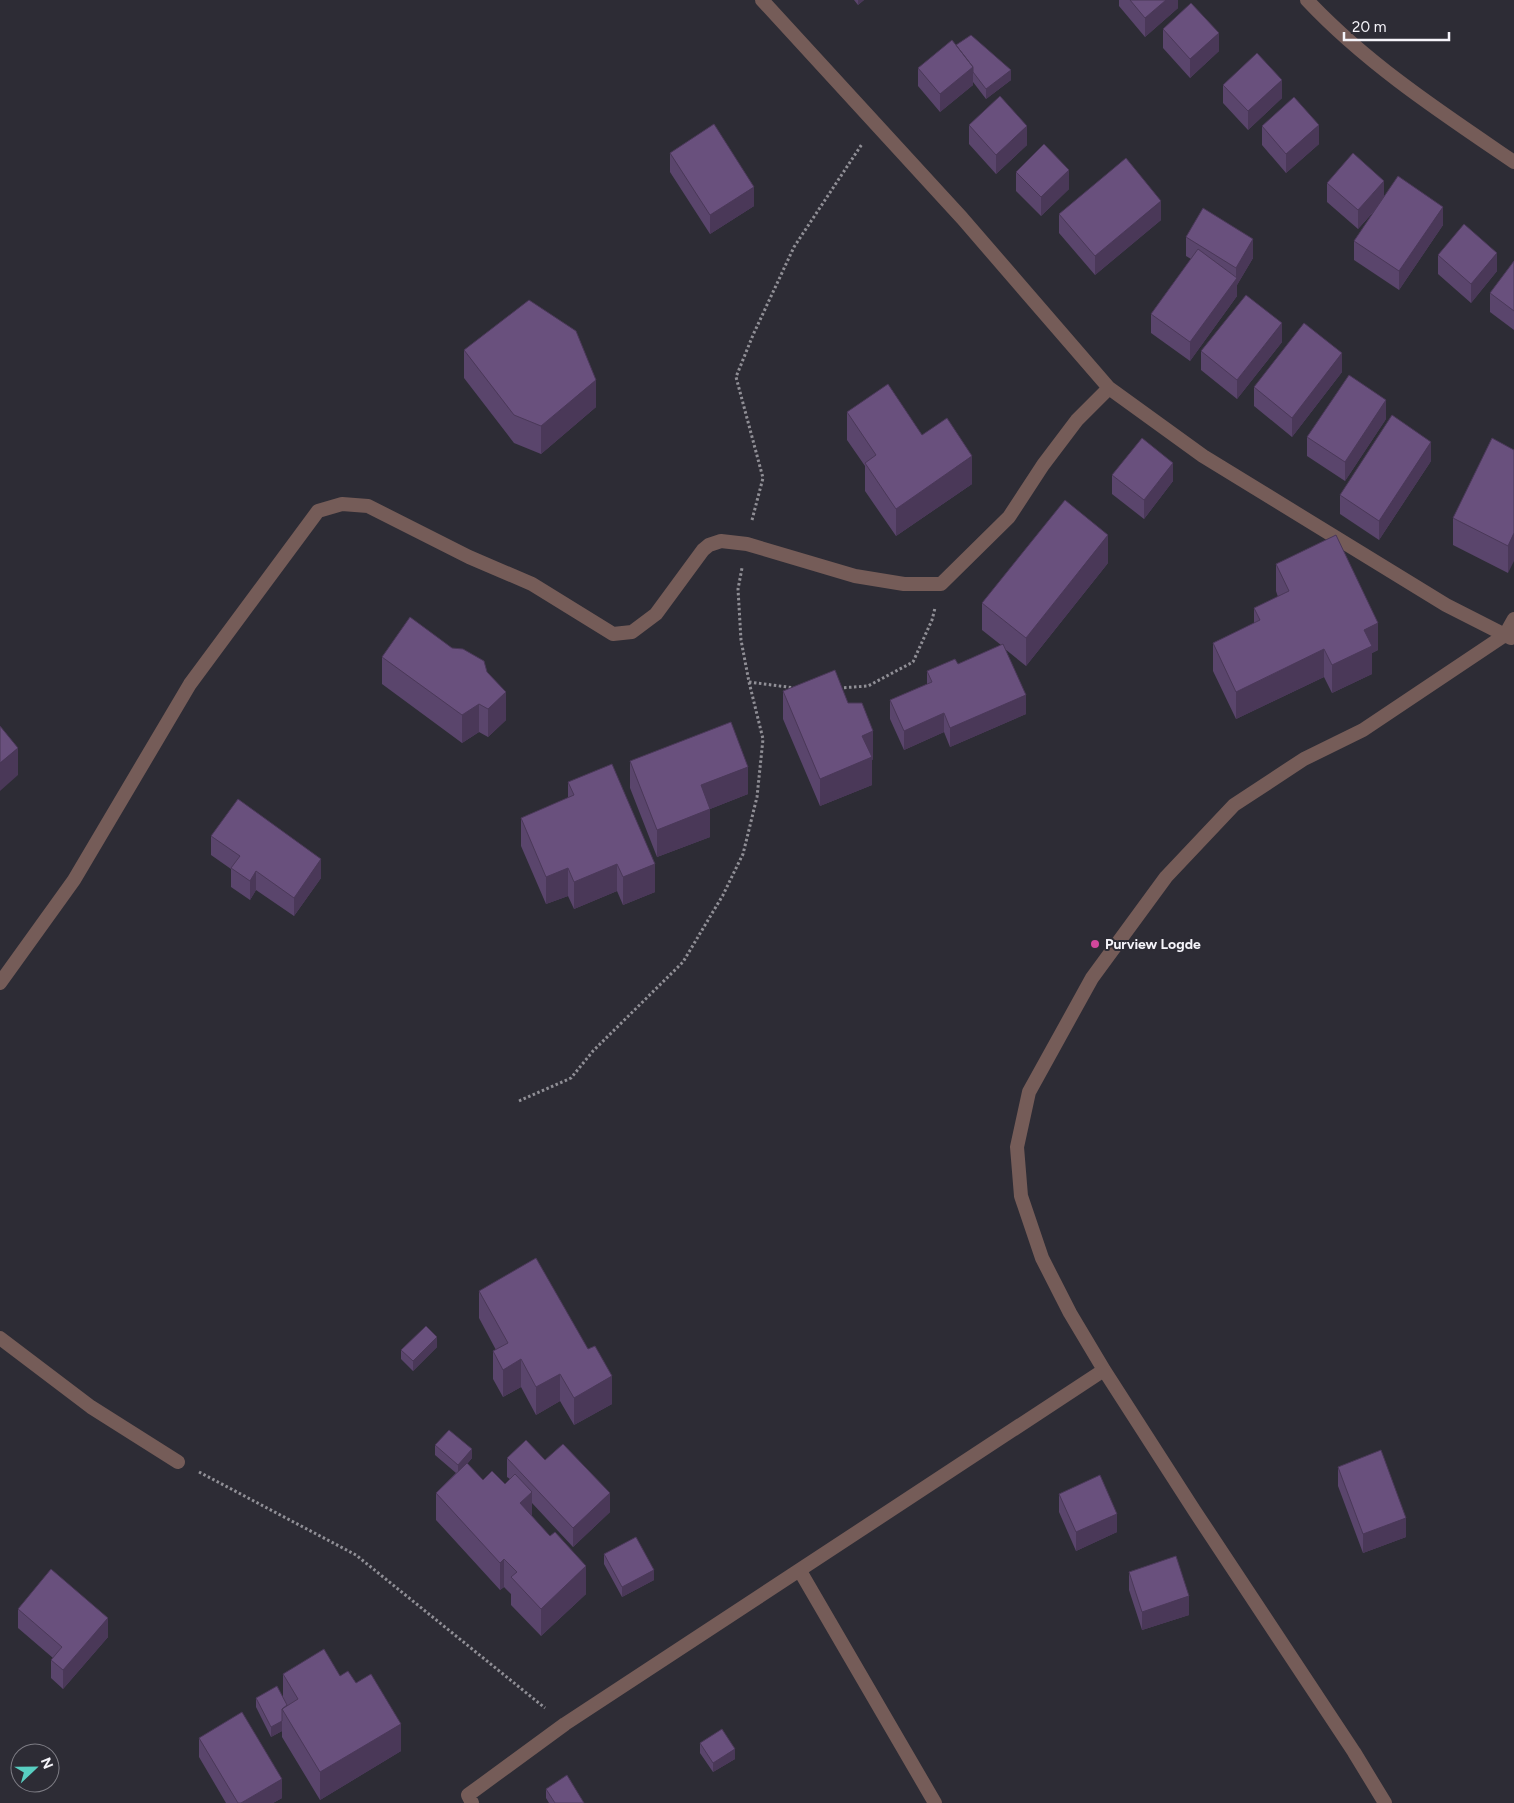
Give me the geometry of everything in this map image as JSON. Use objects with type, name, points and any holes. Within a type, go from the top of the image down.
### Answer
[{"type":"street","points":[[762,0],[962,218],[1109,388],[1203,456],[1446,605],[1510,637]]},
{"type":"street","points":[[1307,0],[1324,18],[1371,60],[1460,126],[1514,162]]},
{"type":"street","points":[[0,983],[74,880],[190,684],[318,511],[342,504],[368,506],[469,557],[532,584],[613,634],[632,632],[656,614],[703,550],[709,545],[721,541],[747,544],[855,576],[904,584],[941,584],[1009,517],[1043,465],[1078,420],[1109,388]]},
{"type":"street","points":[[1385,1803],[1354,1752],[1104,1370],[1070,1313],[1042,1258],[1021,1196],[1017,1147],[1029,1092],[1092,978],[1166,877],[1234,805],[1304,759],[1363,730],[1510,637],[1514,619]]},
{"type":"street","points":[[0,1338],[91,1407],[178,1462]]},
{"type":"street","points":[[456,1803],[470,1799],[565,1724],[1104,1370]]},
{"type":"street","points":[[800,1571],[935,1803]]},
{"type":"path","points":[[519,1101],[570,1078],[593,1052],[683,962],[723,895],[743,854],[758,797],[763,739],[741,640],[738,589],[763,478],[736,377],[753,335],[794,247],[876,123]]},
{"type":"path","points":[[839,688],[868,686],[913,662],[932,620],[941,584]]},
{"type":"path","points":[[749,682],[801,689]]},
{"type":"path","points":[[178,1462],[356,1555],[565,1724]]},
{"type":"building","points":[[1130,0],[1166,0],[1145,18]]},
{"type":"building","points":[[1191,3],[1219,33],[1190,59],[1163,29]]},
{"type":"building","points":[[971,35],[1011,70],[986,89],[973,72],[973,67],[956,45]]},
{"type":"building","points":[[952,40],[973,67],[940,94],[918,68]]},
{"type":"building","points":[[1257,53],[1282,80],[1248,111],[1223,85]]},
{"type":"building","points":[[1000,96],[1027,126],[996,155],[969,125]]},
{"type":"building","points":[[1294,97],[1319,125],[1286,154],[1262,126]]},
{"type":"building","points":[[714,124],[754,187],[710,215],[670,153]]},
{"type":"building","points":[[1044,144],[1069,170],[1041,197],[1016,172]]},
{"type":"building","points":[[1353,153],[1384,181],[1358,210],[1327,183]]},
{"type":"building","points":[[1126,158],[1161,201],[1095,256],[1059,214]]},
{"type":"building","points":[[1398,176],[1443,207],[1399,271],[1354,241]]},
{"type":"building","points":[[1203,208],[1253,239],[1236,268],[1186,237]]},
{"type":"building","points":[[1464,224],[1497,253],[1471,284],[1438,255]]},
{"type":"building","points":[[1198,249],[1237,278],[1190,342],[1151,314]]},
{"type":"building","points":[[1514,261],[1514,311],[1490,293]]},
{"type":"building","points":[[1246,295],[1282,323],[1237,380],[1201,351]]},
{"type":"building","points":[[529,300],[576,331],[596,380],[541,426],[514,415],[464,350]]},
{"type":"building","points":[[1304,323],[1342,353],[1292,418],[1254,387]]},
{"type":"building","points":[[1349,375],[1386,400],[1345,462],[1307,437]]},
{"type":"building","points":[[888,384],[922,435],[947,418],[972,456],[896,509],[865,463],[876,455],[847,412]]},
{"type":"building","points":[[1392,415],[1431,442],[1379,521],[1340,495]]},
{"type":"building","points":[[1142,438],[1173,463],[1144,500],[1112,475]]},
{"type":"building","points":[[1492,438],[1514,450],[1514,533],[1508,546],[1453,518]]},
{"type":"building","points":[[1065,500],[1108,535],[1026,638],[982,603]]},
{"type":"building","points":[[1336,535],[1378,623],[1364,630],[1372,646],[1332,665],[1324,649],[1236,692],[1213,643],[1260,620],[1254,608],[1289,591],[1276,564]]},
{"type":"building","points":[[410,617],[452,648],[463,649],[484,661],[487,672],[506,692],[488,709],[479,704],[462,715],[382,657]]},
{"type":"building","points":[[1003,644],[1026,695],[950,728],[944,713],[904,731],[890,700],[932,682],[927,671],[955,659],[958,664]]},
{"type":"building","points":[[835,670],[848,703],[862,703],[873,731],[862,736],[872,757],[820,779],[783,691]]},
{"type":"building","points":[[731,722],[748,767],[701,785],[710,809],[657,830],[630,761]]},
{"type":"building","points":[[0,726],[18,748],[0,763]]},
{"type":"building","points":[[612,764],[655,864],[623,877],[617,864],[574,882],[568,868],[546,877],[521,818],[574,795],[568,782]]},
{"type":"building","points":[[238,799],[321,859],[294,898],[256,871],[250,881],[231,868],[240,856],[211,836]]},
{"type":"building","points":[[536,1258],[588,1349],[595,1346],[612,1376],[574,1398],[560,1374],[536,1387],[521,1359],[503,1370],[493,1351],[508,1343],[479,1291]]},
{"type":"building","points":[[426,1326],[437,1337],[413,1361],[401,1350]]},
{"type":"building","points":[[449,1430],[472,1449],[458,1465],[435,1445]]},
{"type":"building","points":[[526,1440],[545,1460],[563,1444],[610,1493],[573,1528],[507,1458]]},
{"type":"building","points":[[1381,1450],[1406,1518],[1363,1534],[1338,1467]]},
{"type":"building","points":[[467,1463],[483,1480],[492,1471],[505,1484],[515,1474],[532,1492],[520,1503],[550,1536],[555,1532],[586,1566],[541,1609],[511,1577],[517,1572],[504,1559],[500,1563],[436,1493]]},
{"type":"building","points":[[1100,1475],[1117,1514],[1076,1532],[1059,1494]]},
{"type":"building","points":[[636,1537],[654,1570],[622,1587],[604,1554]]},
{"type":"building","points":[[1176,1556],[1189,1596],[1142,1612],[1129,1572]]},
{"type":"building","points":[[51,1569],[108,1618],[63,1670],[51,1660],[62,1647],[18,1609]]},
{"type":"building","points":[[324,1649],[340,1676],[348,1671],[356,1683],[371,1674],[401,1724],[320,1772],[282,1709],[298,1699],[283,1674]]},
{"type":"building","points":[[277,1686],[287,1705],[282,1709],[282,1721],[271,1727],[256,1698]]},
{"type":"building","points":[[242,1712],[282,1779],[238,1803],[199,1738]]},
{"type":"building","points":[[722,1729],[735,1749],[713,1763],[700,1743]]},
{"type":"building","points":[[567,1775],[584,1803],[555,1803],[546,1789]]},
{"type":"place","name":"Purview Logde","points":[[1095,944]]}]
